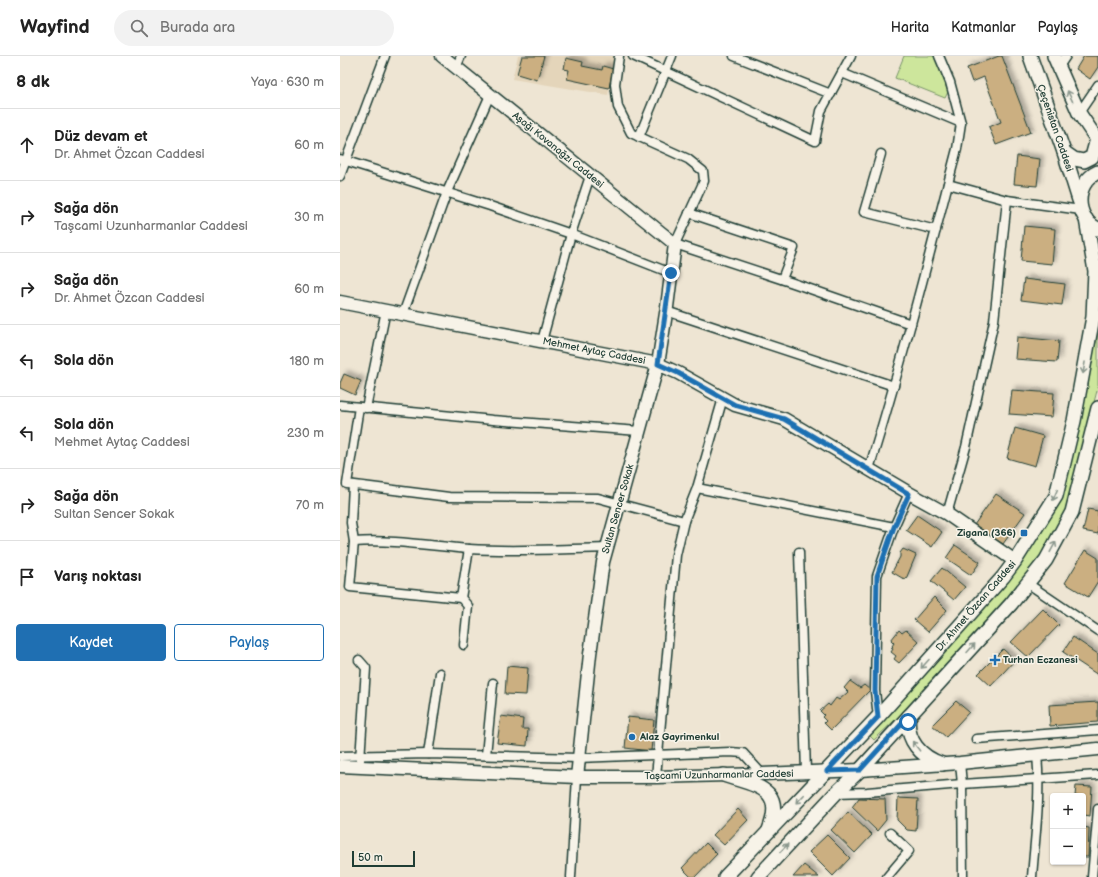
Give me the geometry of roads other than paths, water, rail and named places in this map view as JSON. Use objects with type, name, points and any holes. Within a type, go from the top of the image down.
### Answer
[{"type":"main road","name":"Çeçenistan Caddesi","points":[[1030,56],[1064,152],[1082,210]]},
{"type":"main road","points":[[1056,62],[1079,114],[1097,140],[1092,157],[1084,161],[1074,159],[1064,152]]},
{"type":"main road","points":[[1098,172],[1093,174],[1086,181],[1081,190],[1082,210],[1093,227],[1098,229]]},
{"type":"main road","name":"Dr. Ahmet Özcan Caddesi","points":[[725,877],[878,717],[1015,561],[1056,496],[1074,421],[1093,317],[1096,265],[1082,210]]},
{"type":"main road","points":[[758,877],[836,793],[860,770],[1011,604],[1046,560],[1072,512],[1098,408]]},
{"type":"main road","points":[[909,716],[908,731],[914,745],[926,756],[942,764]]},
{"type":"main road","points":[[724,775],[760,787],[770,795],[774,807],[774,814],[768,833]]},
{"type":"street","points":[[340,176],[343,160],[384,56]]},
{"type":"street","name":"Aşağı Kovanağzı Caddesi","points":[[442,56],[674,244]]},
{"type":"street","points":[[456,68],[461,56]]},
{"type":"street","points":[[619,56],[615,84],[618,107],[631,133],[688,159],[703,171],[704,181],[674,244],[782,279],[911,324]]},
{"type":"street","points":[[633,56],[815,141],[821,111],[851,56]]},
{"type":"street","points":[[639,137],[672,56]]},
{"type":"street","points":[[734,56],[831,94]]},
{"type":"street","points":[[869,469],[894,386],[957,149],[961,123],[950,82],[940,56]]},
{"type":"street","points":[[1056,62],[1066,56]]},
{"type":"street","points":[[842,73],[961,123]]},
{"type":"street","points":[[1079,114],[1098,85]]},
{"type":"street","points":[[403,314],[447,192],[490,95]]},
{"type":"street","points":[[881,154],[864,212],[936,230]]},
{"type":"street","points":[[343,160],[490,206],[571,234],[671,273]]},
{"type":"street","points":[[542,341],[571,234],[590,176]]},
{"type":"street","points":[[948,184],[1007,200],[1082,210]]},
{"type":"street","points":[[947,514],[966,447],[994,321],[1007,200]]},
{"type":"street","points":[[689,213],[794,248],[782,279]]},
{"type":"street","name":"Sultan Sencer Sokak","points":[[577,777],[578,758],[603,562],[658,364],[674,244]]},
{"type":"street","name":"Mehmet Aytaç Caddesi","points":[[340,302],[658,364],[678,373],[735,405],[784,419],[909,494],[947,514],[1015,561]]},
{"type":"street","points":[[386,310],[346,484],[449,496],[598,498],[684,521]]},
{"type":"street","points":[[666,312],[894,386]]},
{"type":"street","points":[[656,777],[676,554],[684,521],[697,488],[723,398]]},
{"type":"street","points":[[340,405],[493,420],[640,431]]},
{"type":"street","points":[[353,485],[351,523],[354,542],[350,587],[462,598]]},
{"type":"street","points":[[697,488],[894,527]]},
{"type":"street","points":[[878,717],[875,691],[877,576],[894,527],[909,494]]},
{"type":"street","points":[[354,542],[373,541],[469,549],[513,550],[607,548]]},
{"type":"street","points":[[464,645],[468,606],[462,598],[469,549]]},
{"type":"street","points":[[800,552],[806,772]]},
{"type":"street","points":[[1028,583],[1098,631]]},
{"type":"street","points":[[359,660],[366,668],[360,761]]},
{"type":"street","points":[[428,754],[440,673]]},
{"type":"street","points":[[486,755],[493,683]]},
{"type":"street","points":[[976,739],[1098,730]]},
{"type":"street","name":"Taşcami Uzunharmanlar Caddesi","points":[[340,766],[360,761],[577,777],[656,777],[860,770],[960,763],[1098,749]]},
{"type":"street","points":[[340,756],[360,761],[428,754],[578,758],[730,752],[744,753],[762,774]]},
{"type":"street","points":[[1032,877],[1038,804],[1039,778],[1037,755]]},
{"type":"street","points":[[960,763],[962,784],[964,877]]},
{"type":"street","points":[[836,793],[1098,775]]},
{"type":"street","points":[[571,877],[577,777]]},
{"type":"street","points":[[1092,877],[1098,809]]},
{"type":"street","points":[[887,877],[909,851],[890,833]]},
{"type":"place","name":"Zigana (366)","points":[[1024,533]]},
{"type":"place","name":"Turhan Eczanesi","points":[[995,660]]},
{"type":"place","name":"Alaz Gayrimenkul","points":[[632,737]]}]
